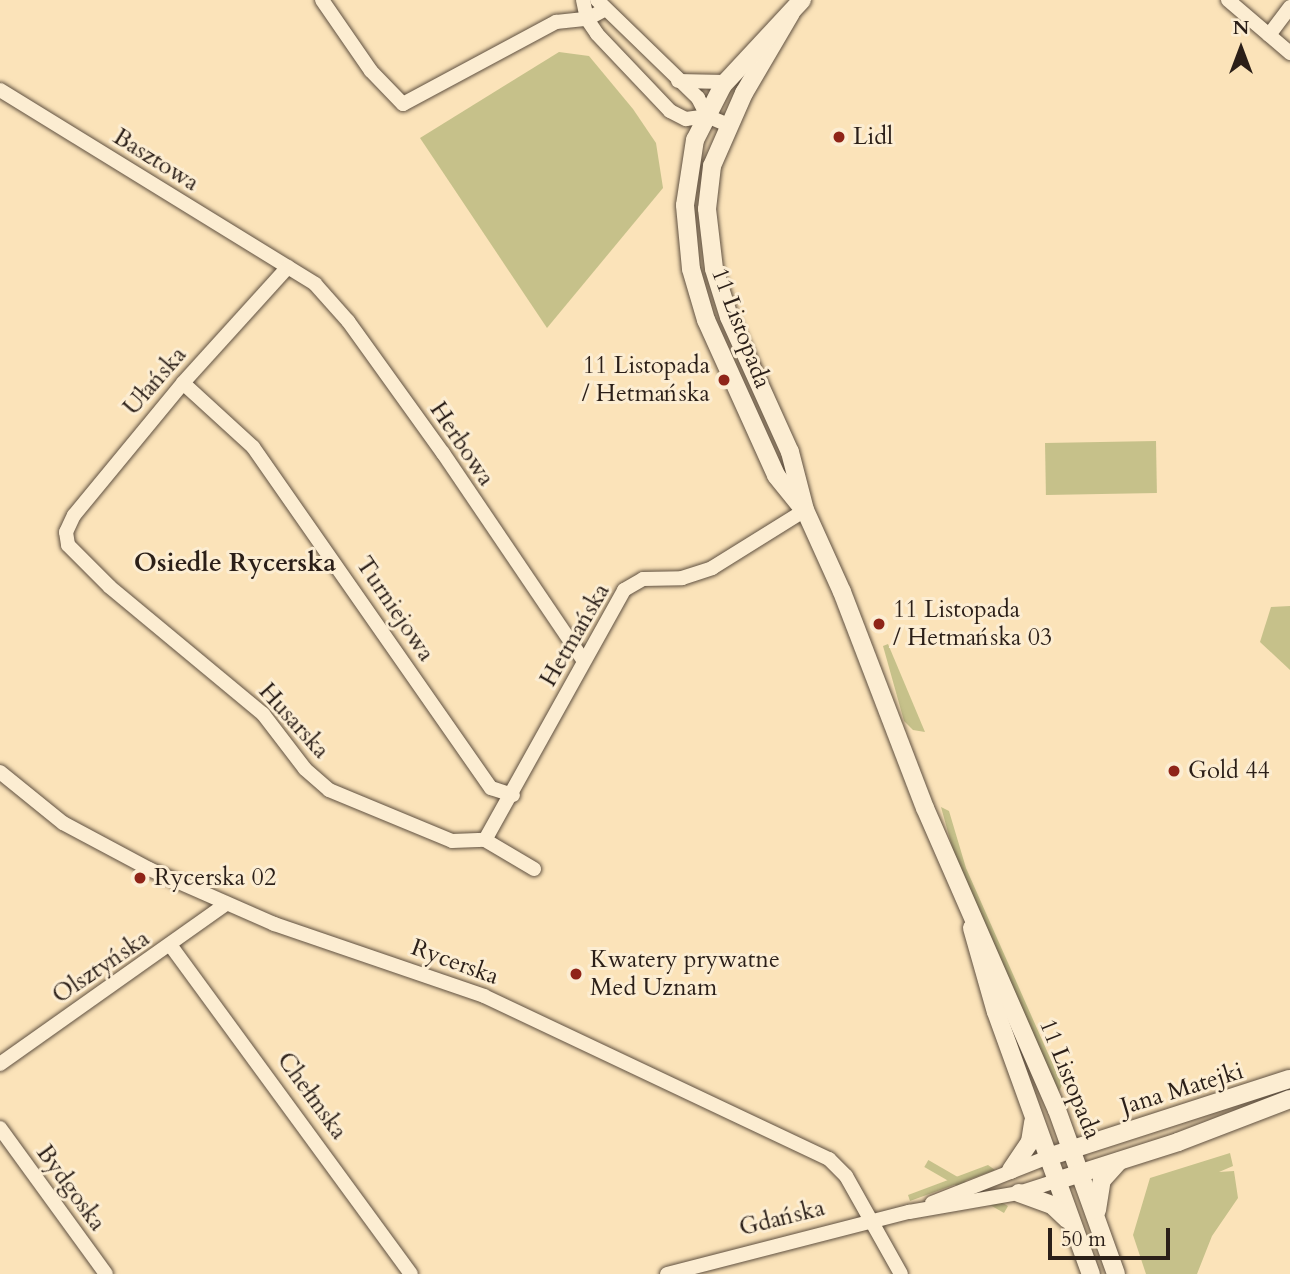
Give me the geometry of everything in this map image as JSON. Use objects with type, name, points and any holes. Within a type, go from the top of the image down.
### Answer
[{"type":"street","points":[[322,0],[371,71],[403,104],[556,22],[587,19],[601,5],[698,98],[707,116]]},
{"type":"street","points":[[583,0],[587,19],[684,129],[690,158]]},
{"type":"street","points":[[1228,0],[1290,53]]},
{"type":"street","name":"11 Listopada","points":[[796,7],[725,82],[707,116],[690,158],[686,226],[697,295],[776,475],[804,510]]},
{"type":"street","name":"11 Listopada","points":[[796,7],[728,125],[708,186],[710,249],[729,317],[790,452],[804,510],[842,592],[968,907],[994,958],[1057,1110],[1116,1274]]},
{"type":"street","points":[[1269,35],[1290,7]]},
{"type":"street","points":[[678,81],[725,82]]},
{"type":"street","name":"Basztowa","points":[[0,90],[288,268]]},
{"type":"street","points":[[670,111],[686,119],[707,116],[728,125]]},
{"type":"street","name":"Ułańska","points":[[66,532],[74,514],[183,383],[288,268]]},
{"type":"street","name":"Herbowa","points":[[288,268],[315,284],[348,321],[583,660]]},
{"type":"street","name":"Turniejowa","points":[[183,383],[253,447],[491,788],[513,795]]},
{"type":"street","name":"Hetmańska","points":[[485,840],[513,795],[583,660],[624,590],[643,579],[682,578],[712,568],[804,510]]},
{"type":"street","name":"Husarska","points":[[66,532],[68,545],[110,587],[263,713],[304,769],[329,790],[452,841],[485,840]]},
{"type":"street","name":"Rycerska","points":[[0,772],[41,807],[86,836],[226,904],[484,996],[748,1118],[840,1168],[901,1274]]},
{"type":"street","points":[[485,840],[534,869]]},
{"type":"street","name":"Olsztyńska","points":[[0,1064],[171,946],[226,904]]},
{"type":"street","name":"11 Listopada","points":[[968,907],[979,964],[1091,1274]]},
{"type":"street","name":"Chełmska","points":[[171,946],[411,1274]]},
{"type":"street","name":"Jana Matejki","points":[[1048,1157],[1290,1079]]},
{"type":"street","name":"Jana Matejki","points":[[1081,1173],[1290,1098]]},
{"type":"street","points":[[1057,1110],[1072,1125],[1110,1137]]},
{"type":"street","points":[[1011,1170],[1030,1142],[1034,1118]]},
{"type":"street","name":"Bydgoska","points":[[0,1128],[106,1274]]},
{"type":"street","name":"Gdańska","points":[[909,1212],[1048,1157]]},
{"type":"street","points":[[1097,1218],[1102,1180],[1119,1161]]},
{"type":"street","name":"Gdańska","points":[[667,1274],[909,1212],[1019,1193],[1081,1173]]},
{"type":"street","points":[[1019,1193],[1052,1205],[1072,1227]]},
{"type":"shaded area","points":[[559,52],[589,56],[633,109],[656,143],[663,188],[547,328],[420,138]]},
{"type":"shaded area","points":[[1156,441],[1157,493],[1046,495],[1045,443]]},
{"type":"shaded area","points":[[1290,606],[1290,670],[1260,642],[1271,607]]},
{"type":"shaded area","points":[[888,644],[925,732],[913,730],[904,721],[883,646]]},
{"type":"shaded area","points":[[941,807],[949,811],[966,868],[1062,1085],[1057,1095],[954,854]]},
{"type":"shaded area","points":[[1230,1153],[1233,1166],[1219,1172],[1234,1171],[1238,1198],[1212,1236],[1197,1274],[1146,1274],[1133,1235],[1150,1178]]},
{"type":"shaded area","points":[[928,1160],[1008,1206],[1004,1213],[924,1167]]},
{"type":"shaded area","points":[[988,1165],[995,1170],[910,1201],[908,1195]]},
{"type":"place","name":"Lidl","points":[[839,137]]},
{"type":"place","name":"11 Listopada / Hetmańska","points":[[724,380]]},
{"type":"place","name":"11 Listopada / Hetmańska 03","points":[[879,624]]},
{"type":"place","name":"Gold 44","points":[[1174,771]]},
{"type":"place","name":"Rycerska 02","points":[[140,878]]},
{"type":"place","name":"Kwatery prywatne Med Uznam","points":[[576,974]]},
{"type":"district","name":"Osiedle Rycerska","points":[[235,563]]}]
